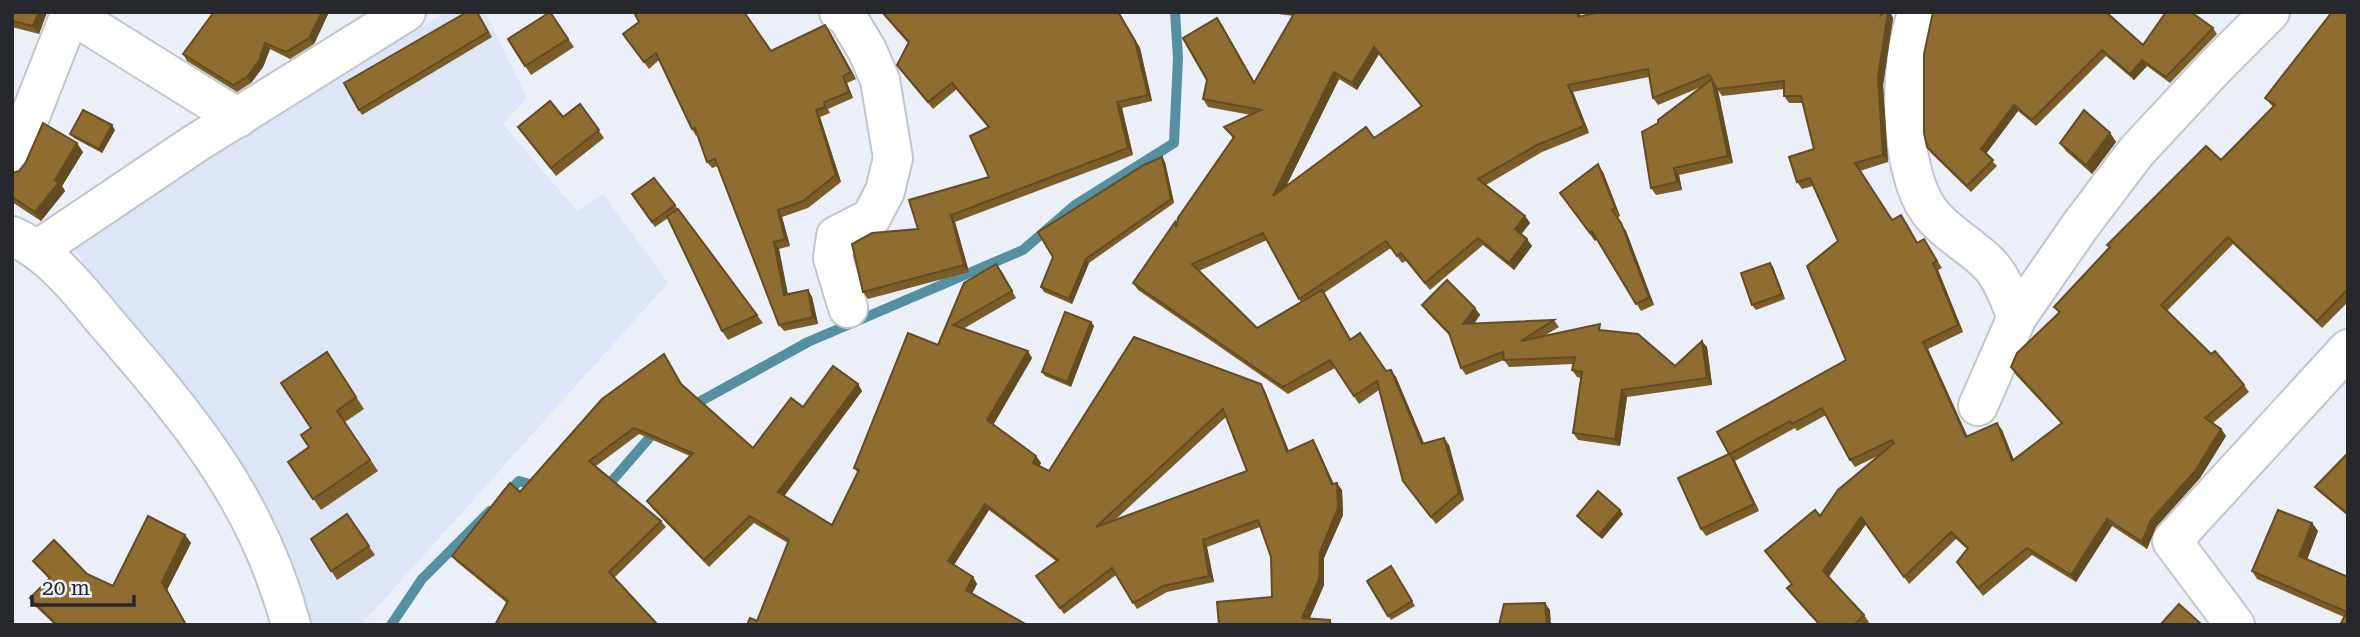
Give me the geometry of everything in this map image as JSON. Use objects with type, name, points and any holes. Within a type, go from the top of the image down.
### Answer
[{"type":"street","points":[[290,625],[255,525],[219,463],[162,388],[63,272],[25,243],[239,118],[406,12]]},
{"type":"street","points":[[839,12],[847,17],[867,50],[880,80],[893,158],[885,191],[871,218],[835,236],[833,258],[848,307]]},
{"type":"street","points":[[1918,12],[1905,58],[1903,82],[1911,161],[1920,195],[1940,222],[1991,266],[2003,283],[2017,317]]},
{"type":"street","points":[[1978,406],[2017,317],[2080,226],[2136,152],[2270,12]]},
{"type":"street","points":[[12,162],[71,13],[239,118]]},
{"type":"street","points":[[2235,625],[2172,541],[2348,349]]},
{"type":"shaded area","points":[[446,12],[485,12],[527,98],[503,124],[577,211],[603,194],[668,283],[361,625],[302,625],[261,508],[68,241]]},
{"type":"building","points":[[12,12],[39,12],[33,26],[12,21]]},
{"type":"building","points":[[214,12],[322,12],[309,38],[286,52],[265,43],[259,61],[247,77],[233,85],[183,54]]},
{"type":"building","points":[[467,12],[477,12],[488,32],[359,110],[344,83]]},
{"type":"building","points":[[550,12],[568,39],[525,66],[508,39]]},
{"type":"building","points":[[634,12],[744,12],[771,51],[825,25],[851,72],[843,76],[849,92],[824,102],[825,107],[816,110],[836,175],[803,201],[778,210],[785,239],[774,242],[784,295],[808,290],[813,317],[779,325],[715,159],[707,162],[695,128],[692,129],[656,53],[644,62],[623,34],[639,22]]},
{"type":"building","points":[[882,12],[1118,12],[1135,41],[1148,95],[1117,102],[1128,148],[951,215],[964,265],[863,292],[852,244],[872,233],[918,229],[909,200],[989,177],[970,136],[989,127],[952,83],[928,102],[897,65],[909,42]]},
{"type":"building","points":[[1295,12],[1577,12],[1578,17],[1599,12],[1882,12],[1881,15],[1888,12],[1878,77],[1883,155],[1855,163],[1892,220],[1901,215],[1917,243],[1924,239],[1937,261],[1933,263],[1958,325],[1923,342],[1966,437],[1997,423],[2012,461],[2062,423],[2011,367],[2017,353],[2060,312],[2054,307],[2110,247],[2107,245],[2206,146],[2221,160],[2275,105],[2265,98],[2332,12],[2348,12],[2348,289],[2317,321],[2228,237],[2161,305],[2211,354],[2215,351],[2244,385],[2205,418],[2221,429],[2195,471],[2151,520],[2142,542],[2107,519],[2071,575],[2027,548],[1978,588],[1957,562],[1968,548],[1951,532],[1904,577],[1861,517],[1823,571],[1864,615],[1854,625],[1820,625],[1787,588],[1792,584],[1765,551],[1815,510],[1820,516],[1838,490],[1894,443],[1892,440],[1850,460],[1822,408],[1792,424],[1790,421],[1730,454],[1754,504],[1701,529],[1678,478],[1729,454],[1717,432],[1846,360],[1807,266],[1838,241],[1810,178],[1797,182],[1789,157],[1814,149],[1801,96],[1784,96],[1784,81],[1717,89],[1712,80],[1728,156],[1674,168],[1677,182],[1651,188],[1642,132],[1658,123],[1658,120],[1712,79],[1709,75],[1653,98],[1648,69],[1568,85],[1584,126],[1537,145],[1478,179],[1525,216],[1515,229],[1527,239],[1509,263],[1478,238],[1425,283],[1401,253],[1397,256],[1386,241],[1299,299],[1263,233],[1192,264],[1257,328],[1322,290],[1350,340],[1360,333],[1386,371],[1391,370],[1422,444],[1444,438],[1459,493],[1431,517],[1403,481],[1377,381],[1354,396],[1330,360],[1283,387],[1133,283],[1175,222],[1176,227],[1178,218],[1234,137],[1224,127],[1261,110],[1203,99],[1207,80],[1183,38],[1217,18],[1254,83]],"holes":[[[1374,47],[1422,106],[1374,138],[1366,127],[1273,196],[1334,72],[1352,83]]]},
{"type":"building","points":[[1933,12],[2106,12],[2143,45],[2166,12],[2191,12],[2213,28],[2166,77],[2142,60],[2130,74],[2102,50],[2032,120],[2014,105],[1981,149],[1993,160],[1967,186],[1927,147],[1924,133],[1924,54]]},
{"type":"building","points":[[550,101],[563,117],[580,104],[599,130],[551,168],[518,127]]},
{"type":"building","points":[[83,110],[112,125],[99,149],[70,134]]},
{"type":"building","points":[[2084,110],[2110,133],[2086,165],[2060,143]]},
{"type":"building","points":[[43,123],[77,143],[55,180],[59,182],[35,212],[12,197],[12,173],[19,171],[26,162]]},
{"type":"building","points":[[1162,157],[1171,199],[1086,259],[1069,299],[1041,287],[1053,257],[1038,232],[1144,165]]},
{"type":"building","points":[[1598,164],[1615,208],[1612,210],[1621,223],[1649,298],[1636,304],[1592,231],[1590,233],[1560,193]]},
{"type":"building","points":[[654,178],[675,205],[652,222],[632,194]]},
{"type":"building","points":[[678,209],[757,315],[722,331],[667,216]]},
{"type":"building","points":[[1770,263],[1782,294],[1752,305],[1741,273]]},
{"type":"building","points":[[996,264],[1012,291],[953,325],[1028,351],[987,420],[1036,456],[1033,463],[1049,471],[1134,337],[1261,384],[1287,452],[1313,440],[1332,484],[1337,483],[1338,508],[1320,552],[1319,579],[1302,618],[1330,620],[1330,625],[1219,625],[1217,602],[1272,597],[1271,557],[1258,520],[1203,540],[1209,576],[1163,586],[1133,603],[1112,568],[1060,608],[1036,576],[1058,560],[985,504],[948,561],[973,577],[966,590],[1027,625],[747,625],[750,618],[757,621],[789,540],[750,516],[704,560],[647,501],[693,453],[634,428],[589,461],[661,521],[609,572],[658,625],[495,625],[508,601],[452,556],[510,483],[520,492],[602,399],[664,354],[681,384],[753,448],[791,398],[803,407],[833,366],[858,384],[778,492],[832,525],[859,470],[854,468],[908,333],[938,345],[964,283]],"holes":[[[1223,409],[1247,471],[1096,527]]]},
{"type":"building","points":[[1447,280],[1475,308],[1463,324],[1554,320],[1521,341],[1600,324],[1599,330],[1638,334],[1675,366],[1702,341],[1707,378],[1622,390],[1615,439],[1573,433],[1582,372],[1572,370],[1575,357],[1504,360],[1503,352],[1461,368],[1449,333],[1422,305]]},
{"type":"building","points":[[1065,312],[1091,322],[1067,382],[1042,372]]},
{"type":"building","points":[[327,352],[356,397],[337,411],[370,460],[313,499],[288,462],[309,447],[301,435],[311,428],[281,383]]},
{"type":"building","points":[[2348,453],[2348,514],[2315,487]]},
{"type":"building","points":[[1598,491],[1620,510],[1599,535],[1577,516]]},
{"type":"building","points":[[2278,510],[2312,523],[2299,556],[2348,577],[2348,625],[2340,625],[2347,612],[2252,571]]},
{"type":"building","points":[[347,514],[369,546],[331,571],[311,539]]},
{"type":"building","points":[[148,516],[185,535],[162,582],[186,625],[57,625],[30,598],[50,578],[33,561],[54,540],[87,574],[113,586]]},
{"type":"building","points":[[1391,566],[1412,601],[1388,616],[1367,581]]},
{"type":"building","points":[[1545,603],[1547,625],[1499,625],[1504,604]]},
{"type":"building","points":[[2179,604],[2202,625],[2160,625]]},
{"type":"waterway","points":[[690,407],[808,342],[1023,250],[1075,205],[1174,143],[1178,58],[1175,12]]},
{"type":"waterway","points":[[605,489],[657,429]]},
{"type":"waterway","points":[[506,494],[519,481],[539,487]]},
{"type":"waterway","points":[[391,625],[422,579],[490,511]]}]
